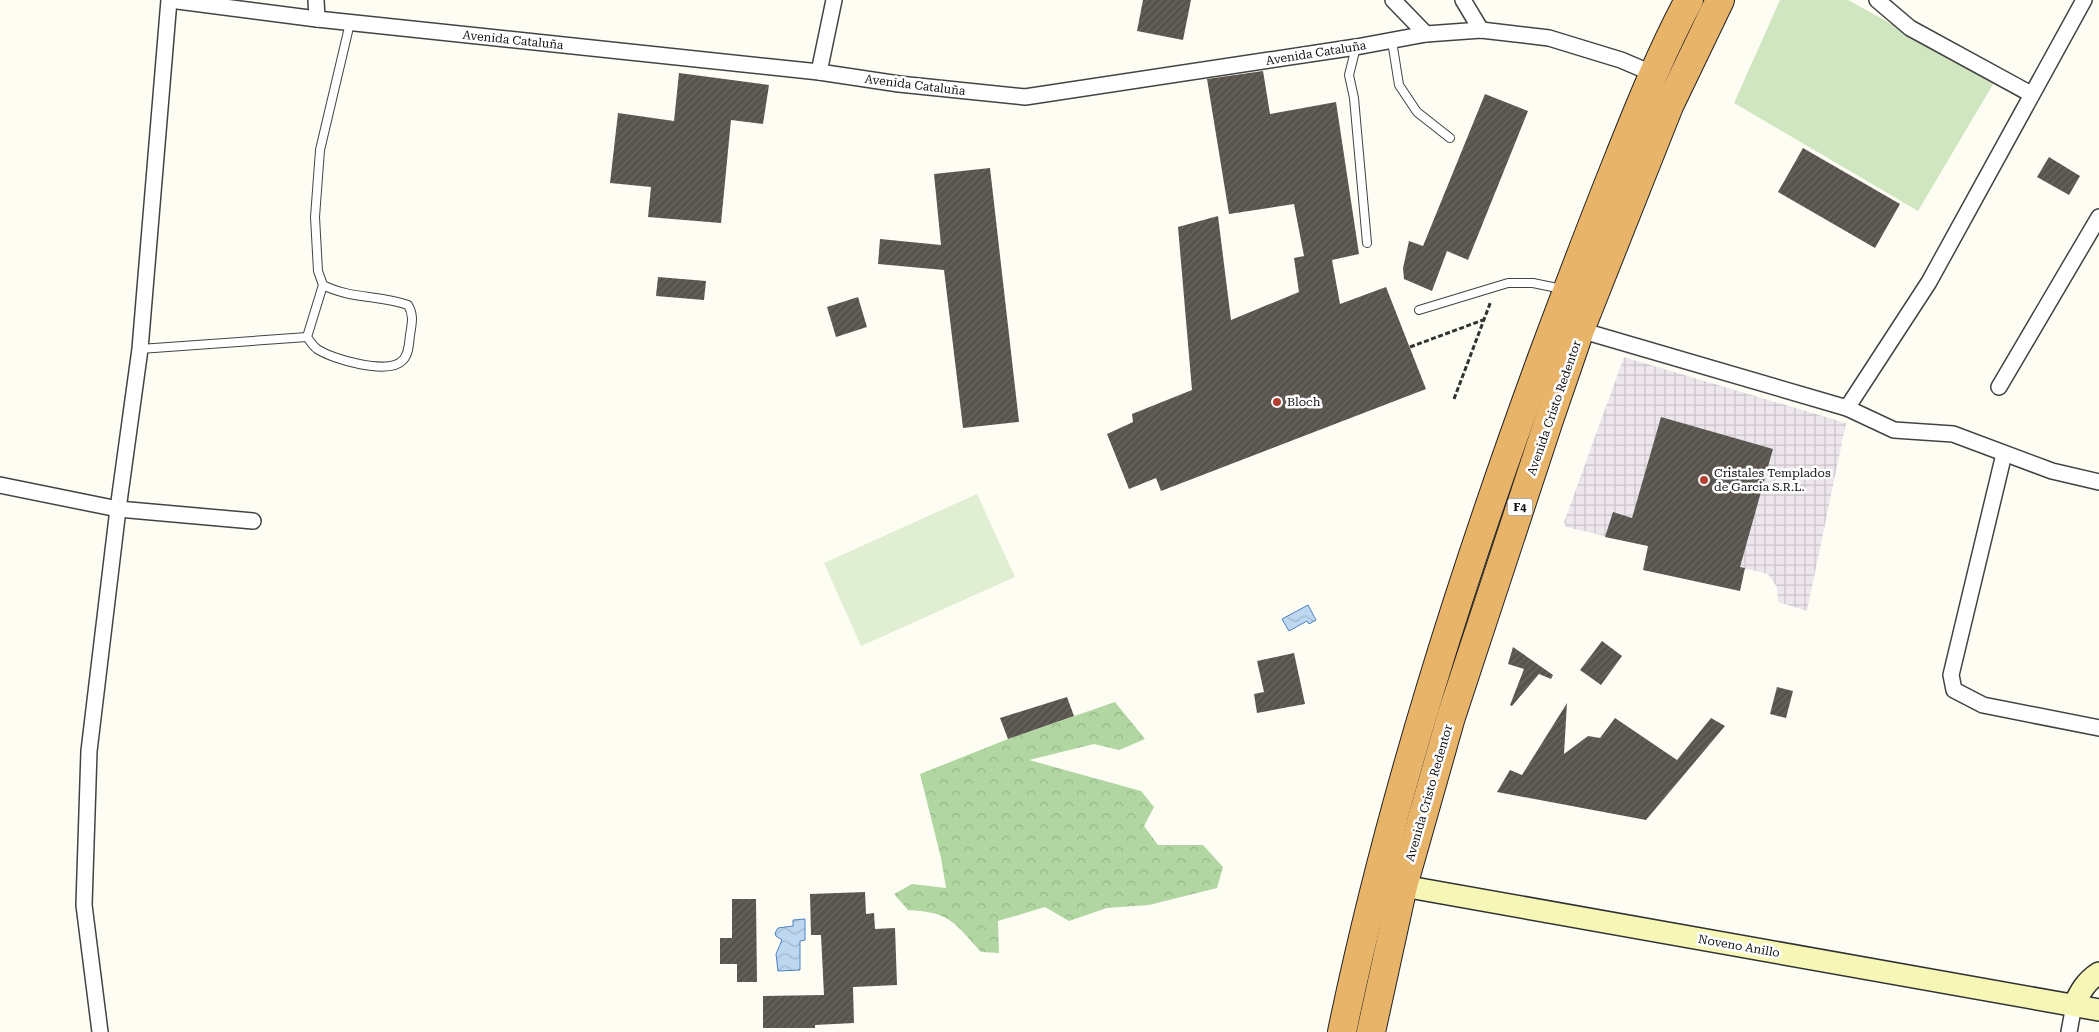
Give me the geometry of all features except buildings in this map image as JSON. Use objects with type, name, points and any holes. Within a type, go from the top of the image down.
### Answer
[{"type":"highway","name":"F4","points":[[1342,1032],[1359,948],[1421,720],[1451,621],[1567,290],[1654,74],[1689,0]]},
{"type":"highway","name":"Avenida Cristo Redentor","points":[[1371,1032],[1403,886],[1451,716],[1580,330],[1670,106],[1720,0]]},
{"type":"street","name":"Avenida Cataluña","points":[[169,0],[350,23],[820,72],[899,84],[1026,97],[1356,47],[1426,34],[1481,30],[1549,38],[1621,60],[1654,74]]},
{"type":"street","points":[[100,1032],[84,905],[89,750],[118,509],[140,349],[169,0]]},
{"type":"street","points":[[316,0],[317,19]]},
{"type":"street","points":[[820,72],[834,0]]},
{"type":"street","points":[[1393,0],[1426,34]]},
{"type":"street","points":[[1464,0],[1481,30]]},
{"type":"street","points":[[1877,0],[1910,28],[2031,94]]},
{"type":"street","points":[[1847,408],[1929,282],[2084,0]]},
{"type":"street","points":[[1999,386],[2099,217]]},
{"type":"street","points":[[1580,330],[1847,408],[1894,430],[1953,434],[2052,472],[2099,482]]},
{"type":"street","points":[[2004,454],[1950,675],[1954,690],[1983,706],[2099,728]]},
{"type":"street","points":[[0,485],[118,509],[253,521]]},
{"type":"street","name":"Noveno Anillo","points":[[1403,886],[2099,1010]]},
{"type":"street","points":[[2069,1032],[2074,1005],[2081,990],[2091,978],[2099,974]]},
{"type":"lane","points":[[307,337],[323,285],[318,271],[315,217],[320,150],[350,23]]},
{"type":"lane","points":[[1392,41],[1399,85],[1417,112],[1450,138]]},
{"type":"lane","points":[[1356,47],[1350,75],[1354,98],[1367,242]]},
{"type":"lane","points":[[1419,310],[1508,283],[1533,283],[1567,290]]},
{"type":"lane","points":[[307,337],[316,348],[340,360],[372,366],[395,365],[402,361],[407,354],[413,313],[408,305],[398,301],[343,294],[323,285]]},
{"type":"lane","points":[[140,349],[307,337]]},
{"type":"path","points":[[1454,399],[1497,286]]},
{"type":"path","points":[[1410,348],[1484,320]]},
{"type":"shaded area","points":[[1624,357],[1846,423],[1807,611],[1778,602],[1777,587],[1768,574],[1566,527],[1564,522]]},
{"type":"green space","points":[[1780,0],[1848,0],[1995,81],[1918,211],[1734,103]]},
{"type":"green space","points":[[977,494],[1015,577],[861,646],[824,563]]},
{"type":"green space","points":[[1115,702],[1145,739],[1119,750],[1094,744],[1029,760],[1141,791],[1154,807],[1144,826],[1158,845],[1203,845],[1223,867],[1217,888],[1149,905],[1107,908],[1069,921],[1045,907],[998,921],[999,953],[981,952],[957,926],[943,917],[934,913],[908,910],[894,894],[912,884],[946,888],[941,858],[920,774],[1008,739]]},
{"type":"water","points":[[1308,605],[1316,620],[1309,624],[1307,621],[1289,631],[1282,619]]},
{"type":"water","points":[[805,919],[805,940],[800,941],[800,970],[778,971],[776,954],[782,940],[775,933],[778,928],[793,926],[793,920]]},
{"type":"place","name":"Bloch","points":[[1277,402]]},
{"type":"place","name":"Cristales Templados de Garcia S.R.L.","points":[[1704,480]]}]
